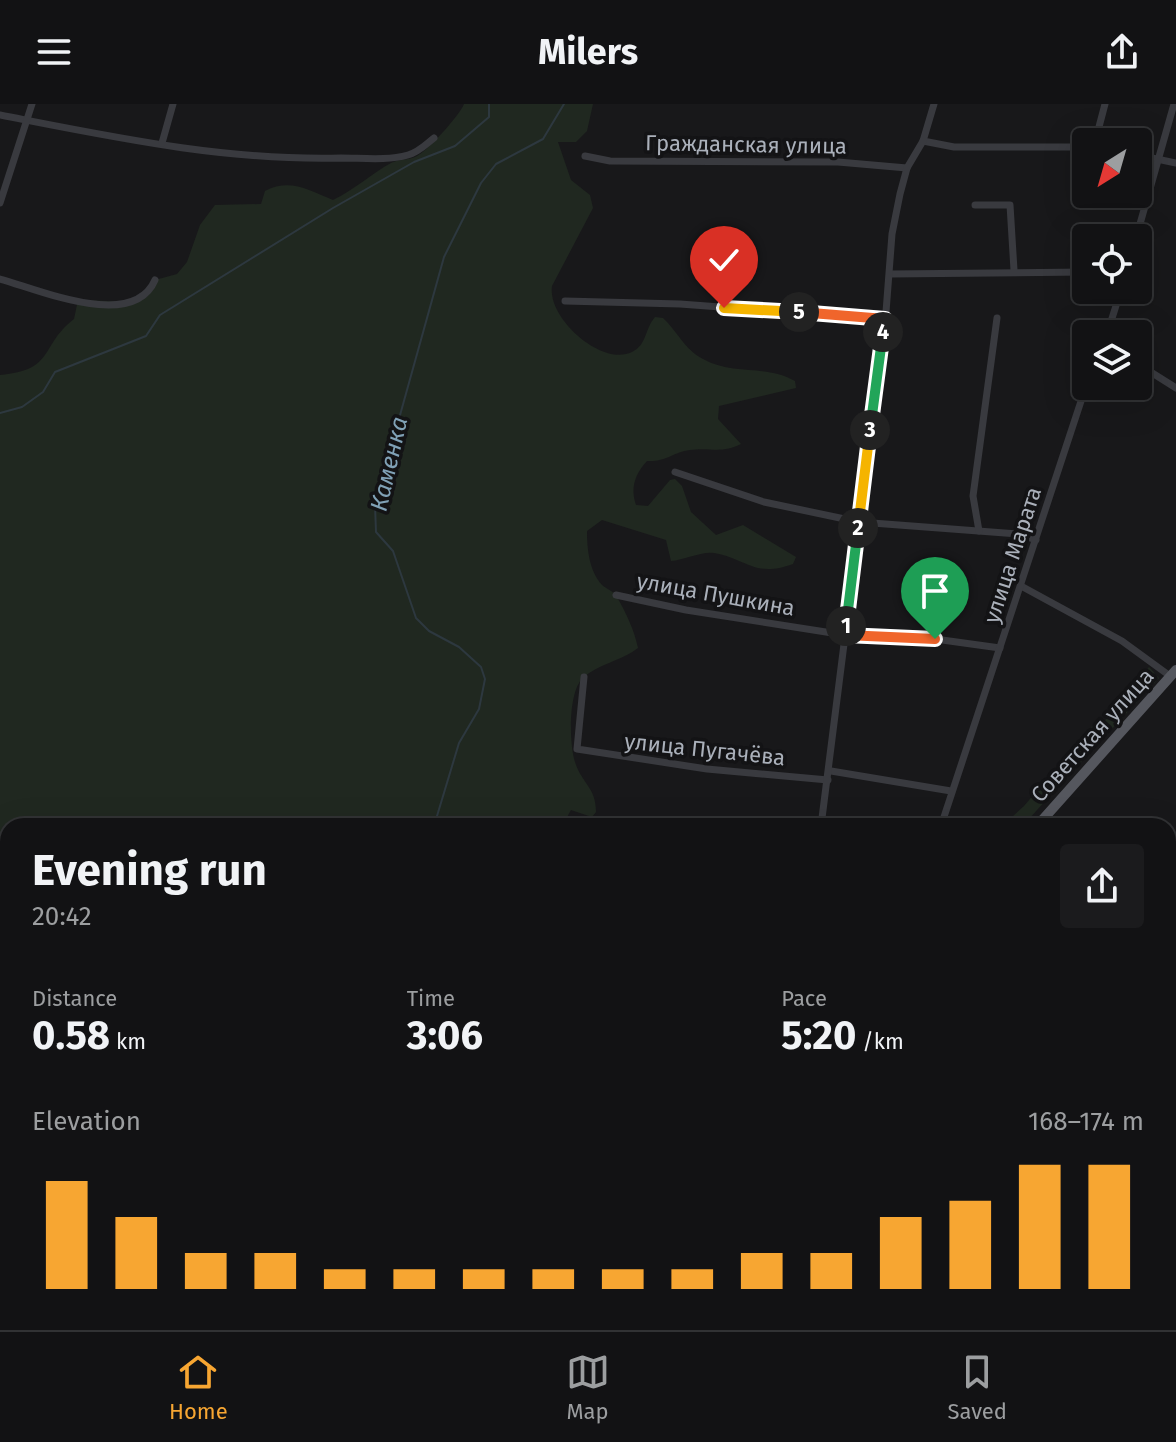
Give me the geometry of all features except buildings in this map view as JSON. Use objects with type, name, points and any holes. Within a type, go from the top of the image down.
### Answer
[{"type":"main road","name":"Советская улица","points":[[1044,818],[1173,673]]},
{"type":"street","points":[[0,203],[32,104]]},
{"type":"street","points":[[162,143],[173,104]]},
{"type":"street","points":[[822,818],[831,771],[831,735],[885,319],[892,234],[907,168],[923,141],[934,104]]},
{"type":"street","points":[[1099,128],[1105,104]]},
{"type":"street","points":[[1140,224],[1174,104]]},
{"type":"street","points":[[0,115],[127,142],[162,143],[232,155],[318,159],[399,157],[418,151],[434,138]]},
{"type":"street","points":[[923,141],[954,147],[1072,147]]},
{"type":"street","name":"Гражданская улица","points":[[585,156],[610,161],[838,162],[907,168]]},
{"type":"street","points":[[1152,158],[1176,163]]},
{"type":"street","points":[[975,205],[1010,205],[1014,270]]},
{"type":"street","points":[[890,274],[1072,272]]},
{"type":"street","points":[[0,279],[83,302],[118,306],[137,302],[150,290],[155,280]]},
{"type":"street","points":[[565,301],[680,304],[885,319]]},
{"type":"street","points":[[979,531],[973,496],[997,318]]},
{"type":"street","points":[[1152,373],[1176,388]]},
{"type":"street","name":"улица Марата","points":[[943,818],[1081,400]]},
{"type":"street","points":[[675,472],[764,502],[859,522],[1019,534],[1036,540]]},
{"type":"street","points":[[1021,586],[1122,641],[1173,673]]},
{"type":"street","name":"улица Пушкина","points":[[616,595],[686,610],[845,635],[935,639],[1000,648]]},
{"type":"street","name":"улица Пугачёва","points":[[584,677],[577,749],[707,769],[828,780]]},
{"type":"street","points":[[831,771],[951,791]]},
{"type":"shaded area","points":[[464,104],[593,104],[587,131],[576,142],[558,142],[571,180],[590,195],[593,208],[552,286],[558,312],[567,325],[592,346],[620,355],[637,349],[655,317],[663,318],[703,359],[726,367],[784,376],[795,381],[796,388],[719,406],[718,419],[741,444],[722,450],[690,450],[647,461],[635,482],[636,505],[648,506],[670,480],[675,479],[682,486],[691,512],[716,535],[743,525],[796,557],[793,564],[780,568],[760,568],[714,553],[671,561],[666,540],[602,520],[587,531],[588,552],[594,573],[602,585],[617,597],[638,648],[589,673],[578,685],[575,694],[571,718],[573,754],[594,797],[596,812],[592,817],[571,810],[566,818],[0,818],[0,375],[30,368],[39,362],[74,319],[78,300],[137,302],[155,280],[177,274],[187,262],[200,225],[215,205],[261,204],[265,191],[291,185],[333,200],[391,163],[420,154]]},
{"type":"shaded area","points":[[1149,667],[1159,678],[1030,818],[1011,818],[1065,758],[1075,757],[1091,727],[1103,723]]},
{"type":"waterway","points":[[0,413],[22,407],[43,392],[55,372],[146,336],[160,315],[333,208],[414,162],[455,146],[489,117],[489,104]]},
{"type":"waterway","name":"Каменка","points":[[436,818],[459,743],[479,709],[485,679],[481,667],[459,647],[429,631],[416,618],[393,551],[376,532],[375,505],[444,257],[481,183],[496,164],[543,139],[564,104]]},
{"type":"route","points":[[724,308],[885,319],[845,635],[935,639]]}]
